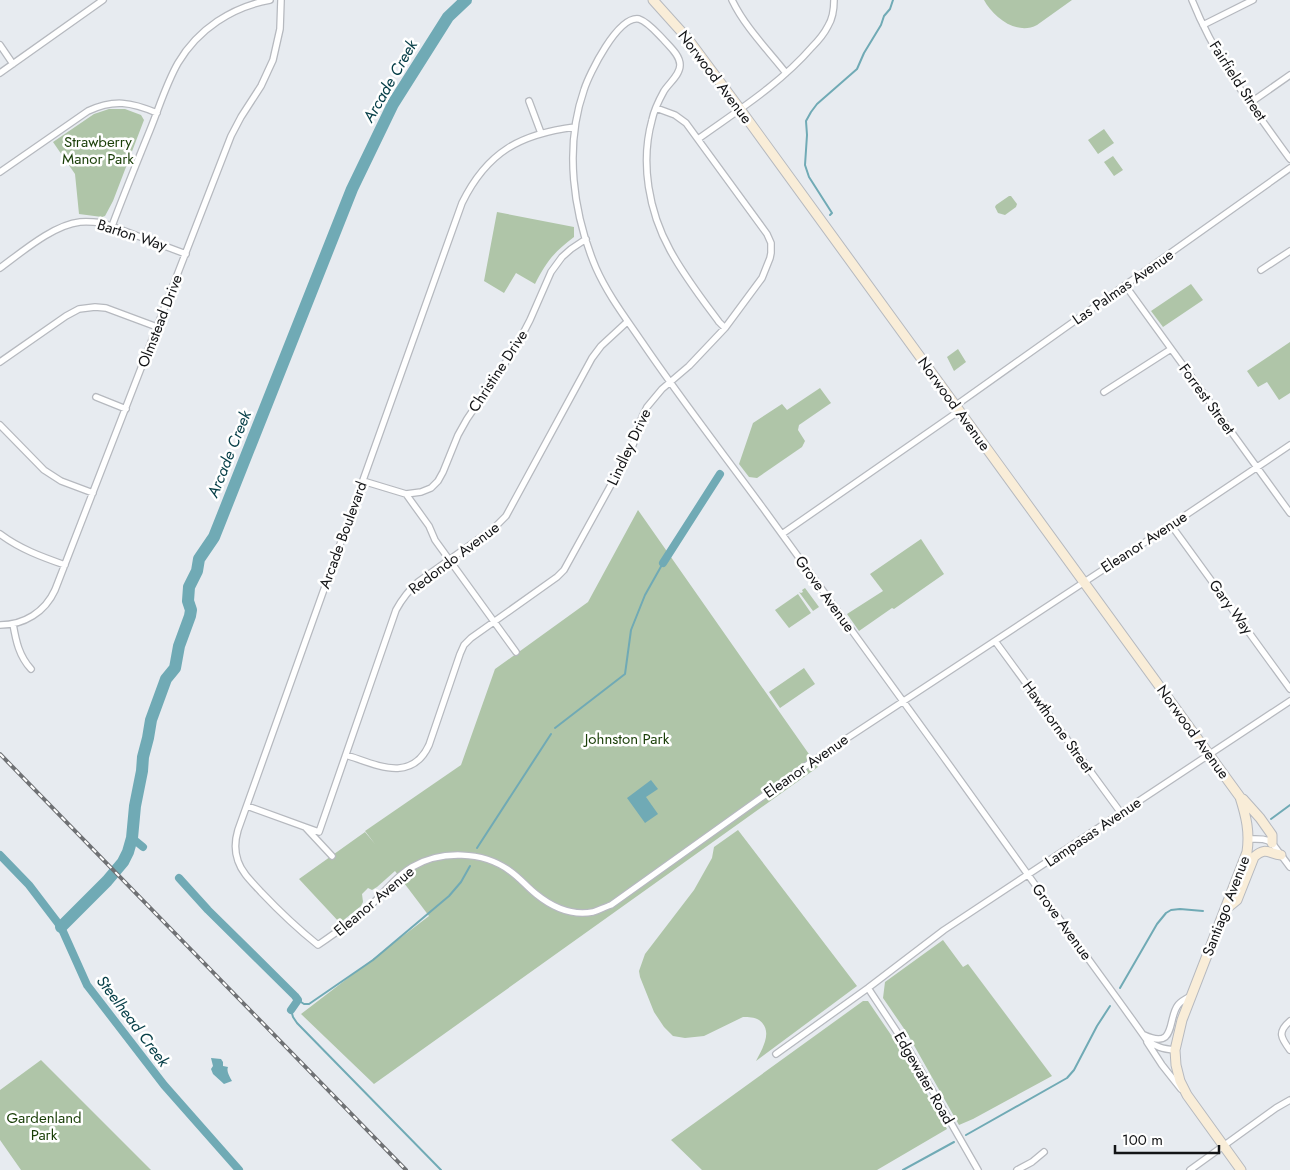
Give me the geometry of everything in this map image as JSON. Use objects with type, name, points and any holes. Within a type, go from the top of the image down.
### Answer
[{"type":"main road","name":"Norwood Avenue","points":[[653,0],[688,39],[740,109],[1236,791],[1246,815]]},
{"type":"main road","points":[[1236,791],[1272,835],[1272,844]]},
{"type":"main road","name":"Santiago Avenue","points":[[1176,1050],[1182,1020],[1247,852],[1249,840],[1246,815]]},
{"type":"main road","points":[[1226,910],[1238,900],[1254,857],[1264,850],[1281,855]]},
{"type":"main road","name":"Grove Avenue","points":[[1176,1050],[1178,1073],[1184,1088],[1241,1170]]},
{"type":"street","points":[[0,73],[104,0]]},
{"type":"street","points":[[112,226],[156,113],[185,52],[214,23],[238,10],[270,0]]},
{"type":"street","name":"Olmstead Drive","points":[[0,625],[13,624],[32,617],[41,611],[56,590],[231,136],[261,86],[273,60],[280,30],[281,0]]},
{"type":"street","points":[[732,0],[748,27],[786,72]]},
{"type":"street","points":[[698,139],[740,109],[803,58],[823,35],[832,17],[834,0]]},
{"type":"street","name":"Fairfield Street","points":[[1192,0],[1203,25],[1232,78],[1290,159]]},
{"type":"street","points":[[1203,25],[1253,0]]},
{"type":"street","points":[[575,127],[587,80],[613,37],[629,20],[637,19],[646,23],[667,43],[680,62],[679,71],[666,88],[656,108],[650,128],[647,168],[651,200],[656,219],[666,243],[680,266],[725,328]]},
{"type":"street","points":[[0,45],[13,64]]},
{"type":"street","points":[[1250,103],[1290,75]]},
{"type":"street","points":[[529,101],[541,133]]},
{"type":"street","points":[[0,172],[98,106],[125,103],[141,106],[156,113]]},
{"type":"street","name":"Lindley Drive","points":[[346,754],[392,769],[408,766],[420,758],[429,745],[462,650],[471,638],[556,577],[567,566],[633,445],[642,417],[653,399],[689,366],[725,328],[762,278],[770,258],[771,248],[767,234],[686,123],[679,117],[656,108]]},
{"type":"street","name":"Arcade Boulevard","points":[[318,945],[280,912],[246,876],[237,859],[236,840],[462,203],[483,170],[502,153],[524,139],[541,133],[575,127]]},
{"type":"street","name":"Grove Avenue","points":[[575,127],[574,169],[579,213],[586,239],[603,282],[627,322],[903,701],[1142,1034],[1153,1045],[1165,1050],[1176,1050]]},
{"type":"street","name":"Las Palmas Avenue","points":[[782,534],[1125,285],[1290,168]]},
{"type":"street","name":"Barton Way","points":[[0,268],[53,231],[70,224],[89,222],[103,223],[186,254]]},
{"type":"street","name":"Christine Drive","points":[[406,494],[422,492],[431,488],[438,480],[467,419],[516,347],[551,272],[562,257],[586,239]]},
{"type":"street","points":[[1261,270],[1290,250]]},
{"type":"street","name":"Forrest Street","points":[[1125,285],[1290,513]]},
{"type":"street","points":[[0,362],[79,309],[90,307],[106,308],[157,327]]},
{"type":"street","name":"Redondo Avenue","points":[[305,827],[319,832],[396,610],[401,601],[414,585],[494,528],[506,516],[592,358],[601,346],[627,322]]},
{"type":"street","points":[[1104,392],[1171,349]]},
{"type":"street","points":[[96,397],[126,409]]},
{"type":"street","points":[[0,425],[44,470],[61,481],[93,493]]},
{"type":"street","name":"Eleanor Avenue","points":[[318,945],[350,923],[396,879],[412,867],[431,859],[452,855],[472,856],[492,861],[510,871],[553,907],[572,912],[592,912],[610,905],[808,765],[1290,444]]},
{"type":"street","points":[[363,481],[406,494],[429,526],[436,540],[516,652]]},
{"type":"street","name":"Gary Way","points":[[1171,525],[1290,689]]},
{"type":"street","points":[[0,534],[20,547],[65,565]]},
{"type":"street","points":[[13,624],[19,650],[31,669]]},
{"type":"street","name":"Hawthorne Street","points":[[994,641],[1121,813]]},
{"type":"street","name":"Lampasas Avenue","points":[[776,1054],[938,935],[1290,701]]},
{"type":"street","points":[[247,806],[305,827],[332,856]]},
{"type":"street","points":[[1249,840],[1265,839],[1272,844],[1290,867]]},
{"type":"street","name":"Edgewater Road","points":[[868,988],[910,1050],[978,1170]]},
{"type":"street","name":"Santiago Avenue","points":[[1142,1034],[1153,1039],[1164,1037],[1169,1032],[1178,1004],[1191,996]]},
{"type":"street","points":[[1290,1021],[1282,1032],[1282,1038],[1290,1050]]},
{"type":"street","name":"Grove Avenue","points":[[1142,1034],[1167,1072],[1192,1101]]},
{"type":"street","points":[[1190,1170],[1290,1100]]},
{"type":"street","points":[[1017,1170],[1032,1162],[1044,1152]]},
{"type":"green space","points":[[984,0],[1072,0],[1037,25],[1022,28],[1006,23],[999,18]]},
{"type":"green space","name":"Strawberry Manor Park","points":[[109,109],[125,109],[141,115],[144,120],[113,201],[105,216],[79,214],[75,174],[53,142],[94,114]]},
{"type":"green space","points":[[1104,129],[1114,143],[1098,154],[1088,140]]},
{"type":"green space","points":[[1113,156],[1123,170],[1114,176],[1104,162]]},
{"type":"green space","points":[[1009,196],[1017,204],[1016,207],[1005,215],[998,213],[996,205]]},
{"type":"green space","points":[[497,212],[574,227],[574,237],[551,258],[535,284],[516,273],[504,293],[484,281]]},
{"type":"green space","points":[[1191,284],[1203,300],[1163,327],[1151,311]]},
{"type":"green space","points":[[1290,342],[1290,393],[1279,400],[1267,382],[1258,387],[1247,371]]},
{"type":"green space","points":[[958,349],[966,362],[954,371],[947,357]]},
{"type":"green space","points":[[820,388],[831,403],[799,425],[798,430],[805,441],[802,447],[757,478],[749,477],[739,464],[753,423],[782,404],[787,410]]},
{"type":"green space","name":"Johnston Park","points":[[638,510],[818,767],[374,1084],[301,1014],[429,916],[395,871],[377,887],[372,890],[368,888],[362,894],[363,902],[361,906],[340,923],[299,879],[365,832],[375,844],[365,831],[461,765],[495,669],[588,602]]},
{"type":"green space","points":[[921,539],[944,574],[859,631],[847,614],[883,591],[870,574]]},
{"type":"green space","points":[[805,588],[819,607],[813,611],[799,592],[803,592],[802,590]]},
{"type":"green space","points":[[798,594],[811,613],[789,628],[775,610]]},
{"type":"green space","points":[[804,668],[815,684],[780,708],[769,692]]},
{"type":"green space","points":[[738,830],[857,986],[756,1061],[764,1046],[766,1035],[766,1029],[759,1020],[743,1017],[704,1036],[685,1038],[673,1036],[654,1012],[639,971],[645,954],[694,890],[712,858],[714,847]]},
{"type":"green space","points":[[943,940],[963,967],[968,964],[1052,1076],[959,1125],[907,1033],[883,998],[885,982]]},
{"type":"green space","points":[[863,1001],[868,1001],[904,1054],[947,1129],[877,1170],[702,1170],[671,1140]]},
{"type":"green space","name":"Gardenland Park","points":[[41,1060],[151,1170],[21,1170],[0,1140],[0,1090]]},
{"type":"water","points":[[651,780],[658,789],[646,797],[658,814],[645,823],[627,798]]},
{"type":"water","points":[[211,1058],[221,1059],[223,1066],[228,1067],[232,1081],[224,1084],[213,1074]]},
{"type":"waterway","name":"Arcade Creek","points":[[61,927],[107,881],[123,862],[128,852],[132,838],[135,806],[151,720],[166,679],[175,668],[179,646],[190,616],[189,587],[197,571],[199,559],[214,537],[352,189],[393,104],[448,17],[466,0]]},
{"type":"waterway","points":[[830,215],[832,213],[809,177],[805,165],[806,121],[817,104],[857,69],[884,16],[890,9],[893,0]]},
{"type":"waterway","points":[[663,563],[720,474]]},
{"type":"waterway","points":[[555,728],[625,674],[631,630],[645,595],[663,563]]},
{"type":"waterway","points":[[477,848],[551,734]]},
{"type":"waterway","points":[[1271,819],[1290,805]]},
{"type":"waterway","points":[[132,838],[143,847]]},
{"type":"waterway","name":"Steelhead Creek","points":[[0,855],[29,885],[61,927],[87,985],[164,1085],[239,1170]]},
{"type":"waterway","points":[[298,1000],[304,1004],[309,1004],[373,960],[449,896],[461,882],[470,866]]},
{"type":"waterway","points":[[179,878],[208,910],[295,996],[298,1000],[291,1010]]},
{"type":"waterway","points":[[1120,988],[1157,924],[1166,913],[1171,910],[1180,909],[1203,911]]},
{"type":"waterway","points":[[966,1135],[1067,1078],[1074,1070],[1097,1026],[1110,1006]]},
{"type":"waterway","points":[[291,1010],[297,1023],[441,1170]]},
{"type":"waterway","points":[[903,1170],[954,1142]]},
{"type":"railway","points":[[0,754],[406,1170]]}]
